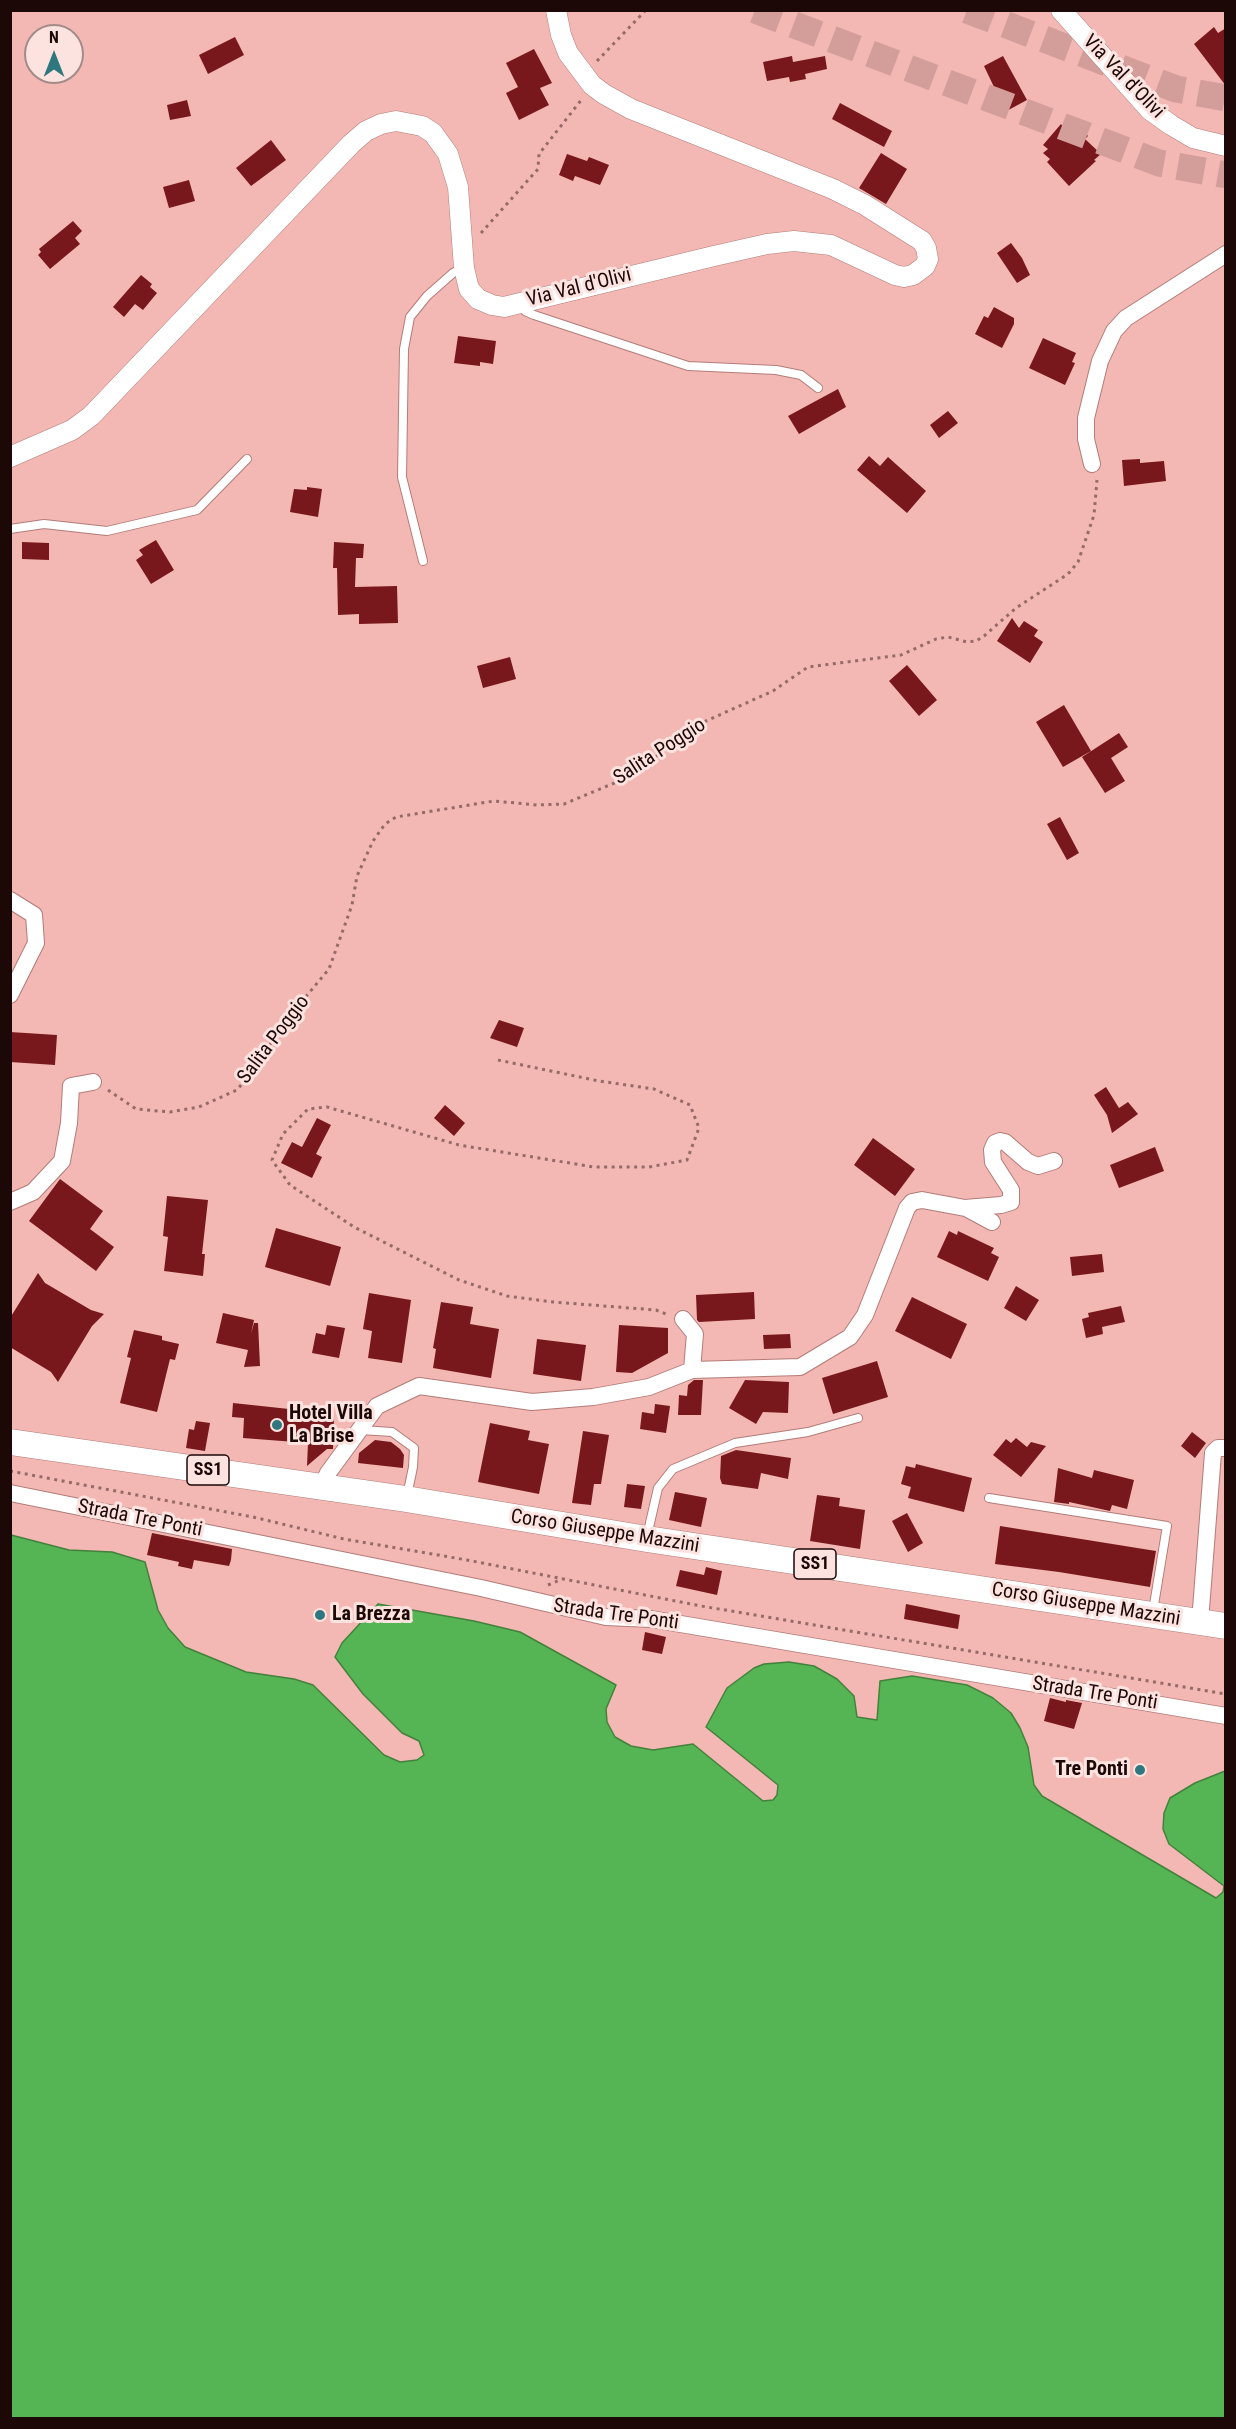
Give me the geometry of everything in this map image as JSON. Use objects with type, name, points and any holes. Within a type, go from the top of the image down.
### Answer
[{"type":"main road","name":"Corso Giuseppe Mazzini","points":[[10,1442],[406,1499],[647,1539],[1226,1626]]},
{"type":"street","name":"Via Val d'Olivi","points":[[10,457],[72,430],[91,416],[351,144],[366,131],[381,124],[396,121],[422,126],[433,133],[448,154],[458,187],[463,261],[470,289],[478,298],[492,305],[504,307],[776,243],[794,241],[831,245],[895,275],[904,277],[921,270],[928,259],[927,248],[922,241],[865,205],[833,189],[631,109],[588,81],[568,53],[561,35],[556,10]]},
{"type":"street","name":"Via Val d'Olivi","points":[[1061,10],[1150,110],[1193,138],[1226,146]]},
{"type":"street","points":[[1092,464],[1086,440],[1086,418],[1100,361],[1114,331],[1126,318],[1226,254]]},
{"type":"street","points":[[10,900],[34,915],[36,943],[10,995]]},
{"type":"street","points":[[10,1202],[33,1192],[62,1161],[69,1123],[71,1086],[93,1082]]},
{"type":"street","points":[[965,1208],[1011,1202],[1011,1190],[993,1162],[992,1150],[995,1143],[1005,1142],[1028,1162],[1038,1166],[1054,1161]]},
{"type":"street","points":[[321,1488],[328,1473],[378,1406],[419,1386],[532,1402],[593,1397],[649,1387],[692,1370],[800,1367],[850,1337],[865,1316],[909,1204],[915,1200],[922,1200],[965,1208],[992,1221]]},
{"type":"street","points":[[683,1319],[695,1334],[692,1370]]},
{"type":"street","name":"Corso Giuseppe Mazzini","points":[[1200,1622],[1213,1453],[1218,1448],[1226,1448]]},
{"type":"street","name":"Strada Tre Ponti","points":[[10,1493],[470,1586],[606,1617],[651,1620],[1226,1716]]},
{"type":"lane","points":[[423,561],[402,477],[404,349],[410,317],[427,296],[463,261]]},
{"type":"lane","points":[[522,303],[525,311],[534,315],[688,366],[776,370],[801,375],[818,388]]},
{"type":"lane","points":[[10,529],[44,524],[107,531],[196,510],[247,459]]},
{"type":"lane","points":[[647,1539],[658,1488],[673,1469],[735,1443],[808,1432],[858,1418]]},
{"type":"lane","points":[[361,1430],[392,1432],[414,1448],[413,1467],[406,1499]]},
{"type":"lane","points":[[989,1498],[1167,1526],[1153,1615]]},
{"type":"path","points":[[463,261],[538,169],[539,154],[588,81],[646,10]]},
{"type":"path","name":"Salita Poggio","points":[[93,1082],[122,1098],[136,1109],[170,1112],[199,1107],[237,1090],[255,1068],[283,1024],[328,969],[352,905],[357,876],[385,824],[396,817],[494,801],[537,805],[564,804],[624,779],[651,761],[688,729],[773,691],[808,667],[901,656],[936,639],[948,637],[968,642],[984,636],[1016,608],[1068,574],[1078,562],[1094,515],[1098,485],[1092,464]]},
{"type":"path","points":[[498,1060],[598,1081],[654,1089],[690,1105],[699,1128],[687,1160],[649,1167],[594,1167],[459,1145],[327,1107],[308,1109],[283,1134],[272,1160],[290,1185],[354,1227],[459,1280],[507,1296],[656,1311],[683,1319]]},
{"type":"path","points":[[10,1472],[253,1517],[344,1539],[467,1560],[701,1606],[1226,1694]]},
{"type":"shaded area","points":[[11,1535],[69,1550],[112,1552],[145,1562],[158,1610],[168,1628],[185,1647],[246,1672],[294,1679],[313,1685],[384,1755],[400,1762],[417,1760],[424,1755],[419,1741],[402,1733],[363,1694],[335,1657],[342,1643],[378,1604],[474,1621],[520,1632],[616,1685],[606,1709],[607,1722],[615,1737],[631,1746],[653,1750],[693,1744],[763,1801],[773,1800],[777,1795],[778,1785],[706,1727],[727,1688],[754,1668],[764,1664],[789,1662],[814,1666],[837,1679],[854,1696],[857,1717],[877,1720],[880,1681],[912,1676],[967,1685],[993,1698],[1011,1713],[1028,1747],[1034,1785],[1042,1796],[1216,1898],[1223,1892],[1224,1886],[1169,1844],[1163,1829],[1164,1813],[1170,1798],[1195,1783],[1225,1771],[1225,2418],[11,2418]]},
{"type":"building","points":[[1214,27],[1218,33],[1226,28],[1226,86],[1194,44]]},
{"type":"building","points":[[235,37],[244,55],[208,74],[199,55]]},
{"type":"building","points":[[534,49],[552,83],[540,88],[549,105],[519,120],[506,93],[518,87],[506,63]]},
{"type":"building","points":[[792,56],[793,62],[825,56],[827,69],[805,74],[806,79],[790,82],[789,77],[767,81],[763,62]]},
{"type":"building","points":[[1003,56],[1027,100],[1001,114],[988,90],[994,87],[984,66]]},
{"type":"building","points":[[187,100],[191,116],[170,120],[167,105]]},
{"type":"building","points":[[840,103],[892,131],[884,147],[832,119]]},
{"type":"building","points":[[1071,118],[1088,136],[1085,139],[1101,154],[1069,186],[1047,162],[1050,159],[1043,153],[1048,149],[1043,145],[1061,124],[1063,127]]},
{"type":"building","points":[[271,140],[286,160],[251,186],[236,168]]},
{"type":"building","points":[[881,153],[907,169],[886,204],[859,188]]},
{"type":"building","points":[[567,154],[587,161],[589,157],[609,165],[600,185],[575,176],[573,181],[559,175]]},
{"type":"building","points":[[189,180],[195,201],[169,208],[163,187]]},
{"type":"building","points":[[73,221],[82,231],[75,238],[80,244],[50,269],[38,255],[41,252],[39,249]]},
{"type":"building","points":[[1011,243],[1022,258],[1030,275],[1017,283],[997,253]]},
{"type":"building","points":[[141,275],[152,284],[150,287],[157,293],[143,310],[135,304],[124,317],[113,307]]},
{"type":"building","points":[[994,307],[1014,318],[1014,324],[1002,348],[975,334],[984,316],[988,318]]},
{"type":"building","points":[[458,336],[496,341],[493,364],[480,362],[480,366],[454,363]]},
{"type":"building","points":[[1043,338],[1076,353],[1072,362],[1075,363],[1065,385],[1029,368]]},
{"type":"building","points":[[838,389],[846,407],[799,434],[788,416]]},
{"type":"building","points":[[948,411],[958,423],[939,438],[930,425]]},
{"type":"building","points":[[869,456],[880,466],[888,457],[926,491],[907,513],[857,470]]},
{"type":"building","points":[[1140,459],[1140,463],[1164,461],[1166,481],[1124,486],[1122,460]]},
{"type":"building","points":[[307,487],[322,489],[318,517],[290,512],[294,489],[307,490]]},
{"type":"building","points":[[156,540],[174,570],[151,584],[136,560],[143,555],[139,550]]},
{"type":"building","points":[[22,542],[49,543],[49,560],[22,559]]},
{"type":"building","points":[[334,542],[364,544],[363,558],[356,558],[355,587],[397,586],[398,623],[359,624],[359,614],[338,615],[337,568],[333,568]]},
{"type":"building","points":[[1012,618],[1019,628],[1024,621],[1038,630],[1034,636],[1043,642],[1030,663],[997,641]]},
{"type":"building","points":[[510,657],[516,679],[483,688],[477,666]]},
{"type":"building","points":[[907,665],[937,700],[919,716],[889,681]]},
{"type":"building","points":[[1064,705],[1091,751],[1063,767],[1036,722]]},
{"type":"building","points":[[1119,733],[1128,747],[1111,758],[1125,781],[1105,793],[1082,757]]},
{"type":"building","points":[[1060,817],[1079,853],[1067,860],[1047,824]]},
{"type":"building","points":[[499,1020],[524,1028],[517,1047],[490,1038]]},
{"type":"building","points":[[10,1032],[57,1035],[55,1065],[10,1062]]},
{"type":"building","points":[[1106,1087],[1119,1108],[1128,1102],[1138,1114],[1112,1133],[1107,1115],[1094,1095]]},
{"type":"building","points":[[445,1105],[465,1123],[454,1136],[434,1118]]},
{"type":"building","points":[[317,1118],[331,1125],[316,1154],[322,1157],[312,1178],[281,1163],[292,1142],[302,1147]]},
{"type":"building","points":[[873,1138],[915,1169],[895,1196],[854,1165]]},
{"type":"building","points":[[1155,1147],[1164,1171],[1119,1188],[1110,1165]]},
{"type":"building","points":[[60,1179],[103,1211],[90,1229],[114,1247],[96,1271],[29,1221]]},
{"type":"building","points":[[167,1196],[208,1200],[202,1254],[205,1254],[203,1276],[164,1271],[168,1237],[163,1236]]},
{"type":"building","points":[[276,1228],[341,1247],[330,1286],[265,1267]]},
{"type":"building","points":[[949,1231],[957,1235],[958,1231],[994,1248],[991,1253],[999,1257],[988,1281],[937,1257]]},
{"type":"building","points":[[1102,1254],[1104,1272],[1072,1276],[1070,1257]]},
{"type":"building","points":[[38,1273],[45,1283],[91,1310],[104,1314],[92,1326],[58,1382],[51,1372],[10,1347],[10,1318]]},
{"type":"building","points":[[1016,1286],[1039,1300],[1026,1321],[1004,1308]]},
{"type":"building","points":[[754,1292],[755,1319],[699,1322],[697,1320],[696,1295]]},
{"type":"building","points":[[369,1293],[411,1300],[402,1363],[368,1358],[372,1331],[363,1329]]},
{"type":"building","points":[[912,1297],[967,1324],[951,1359],[895,1331]]},
{"type":"building","points":[[441,1302],[473,1307],[470,1324],[499,1329],[491,1378],[433,1368],[436,1349],[433,1348]]},
{"type":"building","points":[[1121,1306],[1125,1322],[1102,1327],[1103,1334],[1086,1338],[1082,1319],[1089,1317],[1088,1313]]},
{"type":"building","points":[[223,1313],[254,1320],[251,1334],[254,1323],[258,1323],[260,1366],[244,1367],[248,1350],[216,1343]]},
{"type":"building","points":[[327,1325],[345,1328],[339,1358],[312,1353],[316,1333],[325,1335]]},
{"type":"building","points":[[619,1325],[668,1328],[668,1353],[632,1373],[616,1372]]},
{"type":"building","points":[[134,1330],[162,1336],[162,1340],[179,1344],[175,1360],[170,1359],[157,1412],[120,1403],[131,1358],[127,1357]]},
{"type":"building","points":[[790,1334],[791,1348],[764,1349],[763,1335]]},
{"type":"building","points":[[537,1339],[586,1345],[581,1381],[533,1374]]},
{"type":"building","points":[[877,1361],[888,1397],[833,1414],[822,1378]]},
{"type":"building","points":[[694,1380],[703,1380],[701,1415],[678,1415],[679,1395],[687,1396],[688,1385]]},
{"type":"building","points":[[745,1380],[789,1382],[788,1413],[763,1412],[756,1424],[729,1408]]},
{"type":"building","points":[[233,1403],[289,1409],[288,1415],[334,1417],[333,1449],[327,1449],[307,1466],[308,1443],[243,1438],[244,1418],[232,1417]]},
{"type":"building","points":[[655,1404],[670,1406],[666,1433],[640,1429],[642,1412],[654,1414]]},
{"type":"building","points":[[196,1421],[210,1423],[205,1451],[186,1448],[189,1429],[194,1430]]},
{"type":"building","points":[[490,1423],[530,1431],[528,1440],[549,1444],[539,1494],[478,1482]]},
{"type":"building","points":[[583,1431],[609,1435],[601,1484],[594,1484],[591,1505],[572,1503]]},
{"type":"building","points":[[1192,1432],[1206,1443],[1195,1458],[1181,1446]]},
{"type":"building","points":[[1016,1438],[1027,1447],[1031,1442],[1046,1446],[1021,1477],[993,1455],[1006,1439],[1011,1443]]},
{"type":"building","points":[[375,1440],[391,1442],[400,1449],[404,1455],[403,1468],[358,1463],[359,1453]]},
{"type":"building","points":[[736,1450],[791,1458],[788,1479],[761,1473],[758,1489],[722,1484],[721,1456]]},
{"type":"building","points":[[916,1464],[972,1478],[964,1512],[908,1498],[911,1487],[901,1484],[906,1466],[915,1468]]},
{"type":"building","points":[[1058,1468],[1092,1478],[1094,1470],[1134,1480],[1127,1509],[1112,1505],[1110,1511],[1069,1502],[1069,1504],[1054,1502]]},
{"type":"building","points":[[627,1484],[645,1486],[641,1509],[624,1507]]},
{"type":"building","points":[[675,1492],[707,1498],[701,1527],[669,1520]]},
{"type":"building","points":[[817,1495],[840,1498],[839,1506],[865,1510],[860,1549],[810,1541]]},
{"type":"building","points":[[907,1513],[923,1543],[908,1552],[892,1521]]},
{"type":"building","points":[[1000,1526],[1156,1551],[1150,1587],[995,1564]]},
{"type":"building","points":[[152,1533],[232,1549],[229,1566],[194,1560],[192,1569],[178,1566],[179,1562],[147,1555]]},
{"type":"building","points":[[706,1567],[722,1571],[717,1595],[676,1586],[680,1570],[704,1575]]},
{"type":"building","points":[[906,1604],[960,1615],[958,1629],[904,1619]]},
{"type":"building","points":[[645,1632],[666,1637],[662,1654],[642,1650]]},
{"type":"building","points":[[1050,1698],[1082,1703],[1074,1729],[1044,1721]]},
{"type":"tunnel","points":[[755,10],[1159,163],[1226,175]]},
{"type":"tunnel","points":[[967,10],[1176,89],[1226,98]]},
{"type":"place","name":"Hotel Villa La Brise","points":[[277,1425]]},
{"type":"place","name":"La Brezza","points":[[320,1615]]},
{"type":"place","name":"Tre Ponti","points":[[1140,1770]]}]
